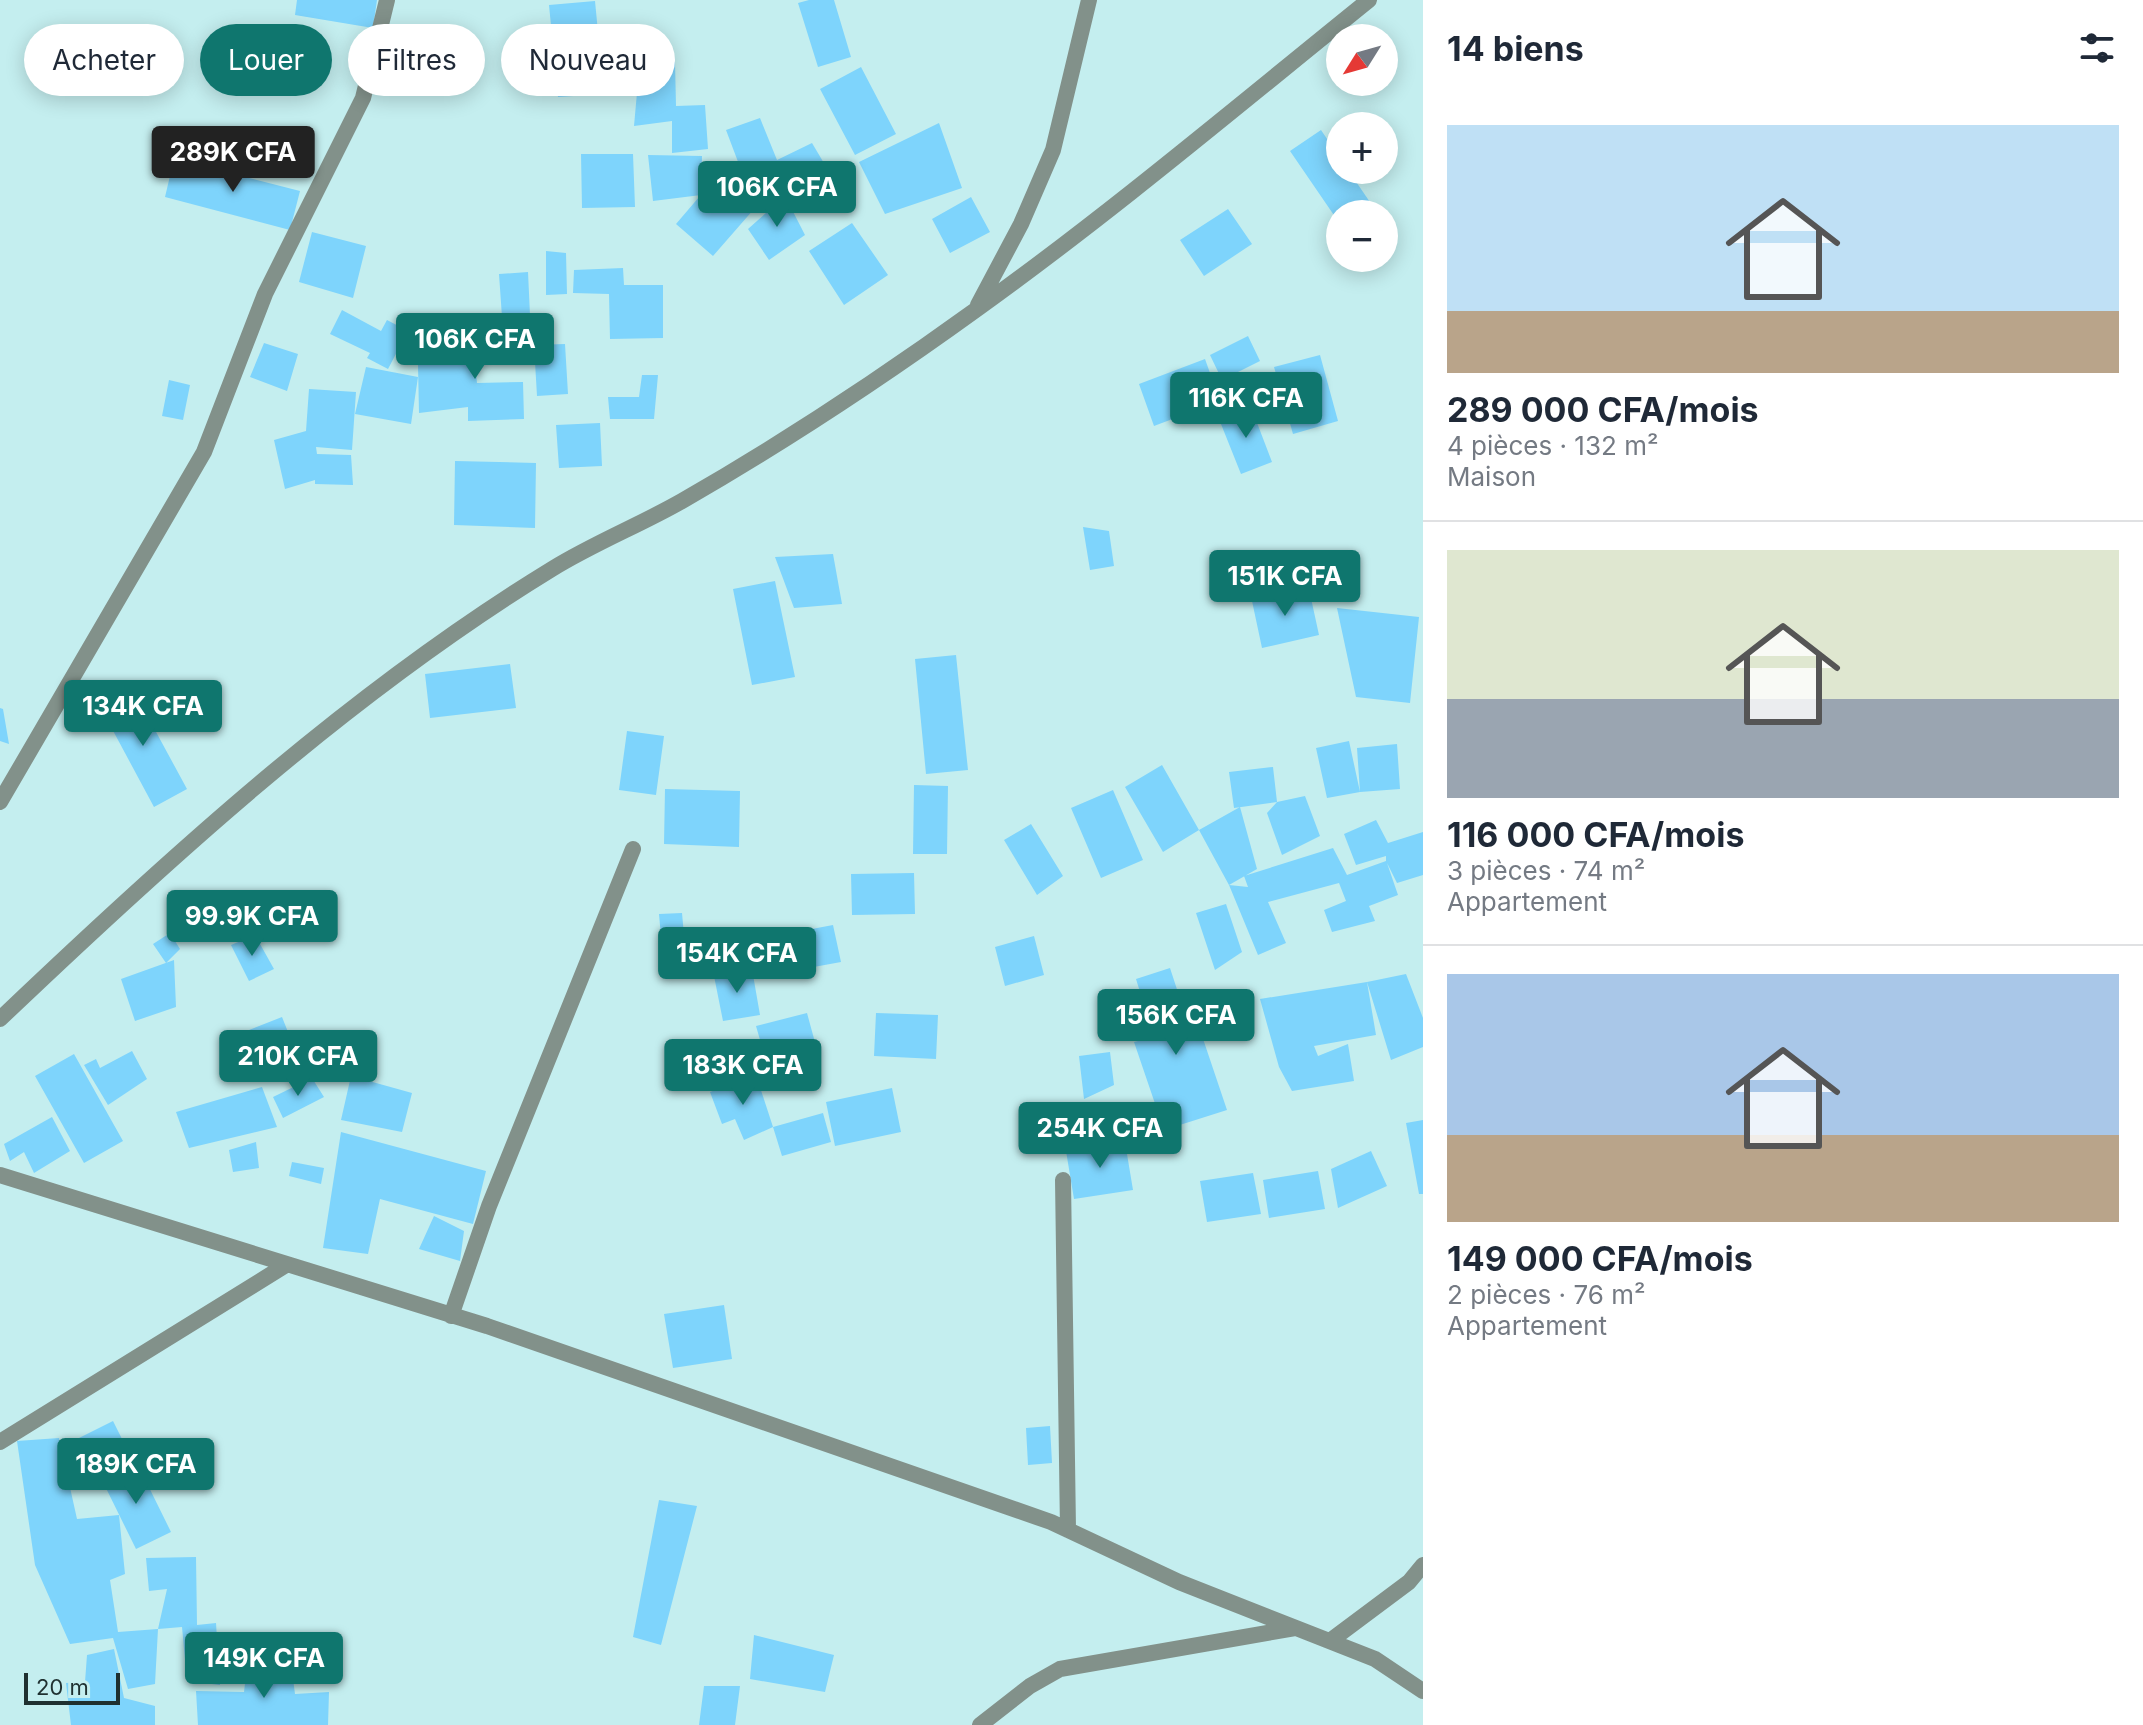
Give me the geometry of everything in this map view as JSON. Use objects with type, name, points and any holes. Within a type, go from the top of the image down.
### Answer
[{"type":"street","points":[[0,802],[204,452],[265,294],[363,98],[387,0]]},
{"type":"street","points":[[976,310],[1021,224],[1053,150],[1089,0]]},
{"type":"street","points":[[0,1019],[129,897],[355,705],[553,568],[677,504],[753,459],[976,310],[1118,203],[1369,0]]},
{"type":"street","points":[[451,1316],[495,1192],[633,849]]},
{"type":"street","points":[[0,1175],[451,1316],[1068,1530],[1179,1582],[1375,1659],[1423,1691]]},
{"type":"street","points":[[1063,1180],[1068,1530]]},
{"type":"street","points":[[0,1442],[286,1265]]},
{"type":"street","points":[[1330,1641],[1409,1582],[1423,1565]]},
{"type":"street","points":[[980,1725],[1030,1686],[1060,1669],[1296,1627]]},
{"type":"building","points":[[297,0],[377,0],[374,24],[349,24],[295,15]]},
{"type":"building","points":[[834,0],[851,57],[818,67],[798,3]]},
{"type":"building","points":[[595,1],[597,24],[551,24],[549,5]]},
{"type":"building","points":[[675,62],[676,106],[705,105],[708,149],[672,153],[672,121],[634,126],[637,96],[675,96]]},
{"type":"building","points":[[861,67],[896,134],[855,155],[820,89]]},
{"type":"building","points":[[760,118],[777,160],[812,143],[831,175],[789,193],[779,177],[743,175],[726,130]]},
{"type":"building","points":[[939,123],[962,188],[885,214],[859,162]]},
{"type":"building","points":[[1321,130],[1326,137],[1326,184],[1358,184],[1369,200],[1326,200],[1326,204],[1290,151]]},
{"type":"building","points":[[581,154],[633,154],[635,207],[582,208]]},
{"type":"building","points":[[648,155],[702,156],[701,195],[653,201]]},
{"type":"building","points":[[174,159],[300,191],[290,230],[165,197]]},
{"type":"building","points":[[723,169],[761,201],[713,256],[676,224]]},
{"type":"building","points":[[785,196],[805,235],[769,260],[748,229]]},
{"type":"building","points":[[971,197],[990,232],[950,253],[932,219]]},
{"type":"building","points":[[1228,209],[1252,244],[1204,276],[1180,240]]},
{"type":"building","points":[[852,223],[888,275],[844,305],[809,251]]},
{"type":"building","points":[[312,232],[366,246],[353,298],[299,282]]},
{"type":"building","points":[[546,251],[566,253],[567,294],[546,295]]},
{"type":"building","points":[[623,268],[624,285],[663,285],[663,338],[610,339],[609,294],[573,293],[574,270]]},
{"type":"building","points":[[528,272],[530,315],[502,317],[499,274]]},
{"type":"building","points":[[342,310],[381,331],[387,320],[408,331],[388,369],[367,358],[370,353],[330,334]]},
{"type":"building","points":[[421,318],[447,324],[443,347],[420,341]]},
{"type":"building","points":[[519,330],[522,362],[475,363],[477,383],[523,382],[524,419],[468,421],[468,407],[419,413],[418,365],[469,359],[469,336]]},
{"type":"building","points":[[1248,336],[1260,361],[1222,380],[1210,355]]},
{"type":"building","points":[[264,343],[298,354],[287,391],[250,377]]},
{"type":"building","points":[[565,344],[568,394],[537,396],[534,345]]},
{"type":"building","points":[[1320,355],[1338,421],[1293,434],[1274,367]]},
{"type":"building","points":[[1205,359],[1220,401],[1154,426],[1139,384]]},
{"type":"building","points":[[366,367],[418,377],[411,424],[355,414]]},
{"type":"building","points":[[642,375],[658,375],[654,419],[610,419],[608,397],[639,397]]},
{"type":"building","points":[[169,380],[190,385],[183,420],[162,416]]},
{"type":"building","points":[[309,389],[356,392],[352,450],[316,447],[317,454],[351,455],[353,485],[315,484],[315,480],[285,489],[274,440],[306,431]]},
{"type":"building","points":[[1251,407],[1272,462],[1241,474],[1219,419]]},
{"type":"building","points":[[600,423],[602,466],[559,468],[556,425]]},
{"type":"building","points":[[455,461],[536,463],[535,528],[454,525]]},
{"type":"building","points":[[1083,527],[1109,531],[1114,566],[1090,570]]},
{"type":"building","points":[[833,554],[842,604],[794,608],[775,557]]},
{"type":"building","points":[[775,581],[795,677],[752,685],[733,589]]},
{"type":"building","points":[[1309,589],[1319,635],[1262,648],[1252,601]]},
{"type":"building","points":[[1337,608],[1419,617],[1410,703],[1356,697]]},
{"type":"building","points":[[956,655],[968,770],[926,774],[915,659]]},
{"type":"building","points":[[510,664],[516,708],[430,718],[425,674]]},
{"type":"building","points":[[136,695],[187,789],[154,807],[96,699]]},
{"type":"building","points":[[0,708],[3,709],[9,744],[0,741]]},
{"type":"building","points":[[627,731],[664,736],[656,795],[619,790]]},
{"type":"building","points":[[1349,741],[1360,792],[1327,798],[1316,748]]},
{"type":"building","points":[[1397,744],[1400,789],[1360,792],[1357,748]]},
{"type":"building","points":[[1162,765],[1199,830],[1163,852],[1125,787]]},
{"type":"building","points":[[1273,767],[1277,802],[1234,808],[1229,772]]},
{"type":"building","points":[[914,785],[948,786],[947,854],[913,854]]},
{"type":"building","points":[[665,789],[740,791],[739,847],[664,844]]},
{"type":"building","points":[[1113,790],[1143,860],[1101,878],[1071,808]]},
{"type":"building","points":[[1305,796],[1320,836],[1282,855],[1267,813],[1277,802]]},
{"type":"building","points":[[1240,807],[1257,869],[1229,885],[1199,830]]},
{"type":"building","points":[[1376,820],[1388,843],[1423,832],[1423,875],[1397,883],[1387,863],[1398,895],[1369,906],[1375,921],[1332,932],[1324,910],[1346,901],[1339,883],[1268,902],[1286,943],[1258,955],[1229,885],[1248,887],[1244,876],[1333,848],[1347,875],[1386,861],[1386,856],[1356,865],[1344,834]]},
{"type":"building","points":[[1031,824],[1063,876],[1037,895],[1004,840]]},
{"type":"building","points":[[914,873],[915,914],[852,915],[851,874]]},
{"type":"building","points":[[1226,904],[1242,952],[1215,970],[1196,913]]},
{"type":"building","points":[[682,913],[685,946],[662,948],[659,914]]},
{"type":"building","points":[[833,925],[841,962],[781,973],[775,936]]},
{"type":"building","points":[[170,933],[180,949],[166,963],[153,944]]},
{"type":"building","points":[[255,935],[274,969],[249,981],[231,945]]},
{"type":"building","points":[[1034,936],[1044,975],[1005,986],[995,947]]},
{"type":"building","points":[[174,960],[176,1007],[135,1021],[121,979]]},
{"type":"building","points":[[1170,968],[1189,1026],[1197,1021],[1227,1110],[1164,1130],[1134,1042],[1154,1037],[1136,979]]},
{"type":"building","points":[[752,969],[760,1015],[723,1021],[714,976]]},
{"type":"building","points":[[1406,974],[1423,1018],[1423,1047],[1391,1060],[1367,982]]},
{"type":"building","points":[[1367,982],[1376,1035],[1314,1046],[1318,1056],[1348,1044],[1354,1081],[1292,1091],[1279,1067],[1260,999]]},
{"type":"building","points":[[807,1013],[819,1057],[769,1071],[756,1026]]},
{"type":"building","points":[[876,1013],[938,1015],[936,1059],[874,1056]]},
{"type":"building","points":[[282,1017],[292,1042],[249,1062],[239,1034]]},
{"type":"building","points":[[132,1051],[147,1079],[108,1105],[84,1065],[96,1059],[100,1068]]},
{"type":"building","points":[[1110,1052],[1114,1085],[1084,1099],[1079,1056]]},
{"type":"building","points":[[74,1054],[123,1141],[84,1163],[35,1076]]},
{"type":"building","points":[[756,1075],[773,1127],[744,1140],[735,1119],[722,1124],[710,1092]]},
{"type":"building","points":[[351,1076],[412,1093],[402,1132],[341,1120]]},
{"type":"building","points":[[312,1078],[324,1097],[283,1118],[273,1097]]},
{"type":"building","points":[[262,1087],[277,1127],[189,1148],[176,1112]]},
{"type":"building","points":[[892,1088],[901,1132],[835,1146],[826,1102]]},
{"type":"building","points":[[823,1113],[831,1142],[782,1156],[773,1127]]},
{"type":"building","points":[[52,1117],[70,1151],[34,1173],[24,1152],[10,1161],[4,1144]]},
{"type":"building","points":[[1423,1120],[1423,1194],[1419,1194],[1406,1123]]},
{"type":"building","points":[[341,1132],[486,1171],[473,1224],[380,1199],[368,1254],[323,1248]]},
{"type":"building","points":[[256,1142],[259,1168],[233,1172],[229,1150]]},
{"type":"building","points":[[1125,1142],[1133,1190],[1074,1199],[1066,1151]]},
{"type":"building","points":[[1371,1151],[1387,1186],[1338,1208],[1331,1169]]},
{"type":"building","points":[[292,1162],[324,1168],[321,1184],[289,1176]]},
{"type":"building","points":[[1318,1171],[1325,1209],[1269,1218],[1263,1180]]},
{"type":"building","points":[[1253,1173],[1261,1214],[1207,1222],[1200,1181]]},
{"type":"building","points":[[434,1216],[464,1231],[460,1261],[419,1249]]},
{"type":"building","points":[[724,1305],[732,1359],[673,1368],[664,1314]]},
{"type":"building","points":[[113,1421],[132,1459],[97,1475],[79,1438]]},
{"type":"building","points":[[1050,1426],[1052,1463],[1028,1465],[1026,1428]]},
{"type":"building","points":[[59,1438],[77,1519],[119,1515],[125,1574],[110,1580],[118,1632],[158,1629],[155,1684],[128,1689],[113,1638],[70,1644],[35,1565],[17,1441]]},
{"type":"building","points":[[137,1463],[171,1532],[136,1549],[102,1480]]},
{"type":"building","points":[[659,1500],[697,1506],[661,1645],[633,1637]]},
{"type":"building","points":[[196,1557],[197,1625],[216,1623],[220,1685],[187,1681],[182,1627],[158,1629],[167,1589],[149,1591],[146,1558]]},
{"type":"building","points":[[754,1635],[834,1655],[825,1692],[750,1679]]},
{"type":"building","points":[[114,1649],[124,1698],[155,1706],[155,1725],[71,1725],[66,1683],[85,1682],[87,1655]]},
{"type":"building","points":[[248,1658],[291,1663],[295,1694],[329,1692],[328,1725],[198,1725],[196,1691],[244,1692]]},
{"type":"building","points":[[704,1686],[740,1686],[735,1725],[699,1725]]}]
